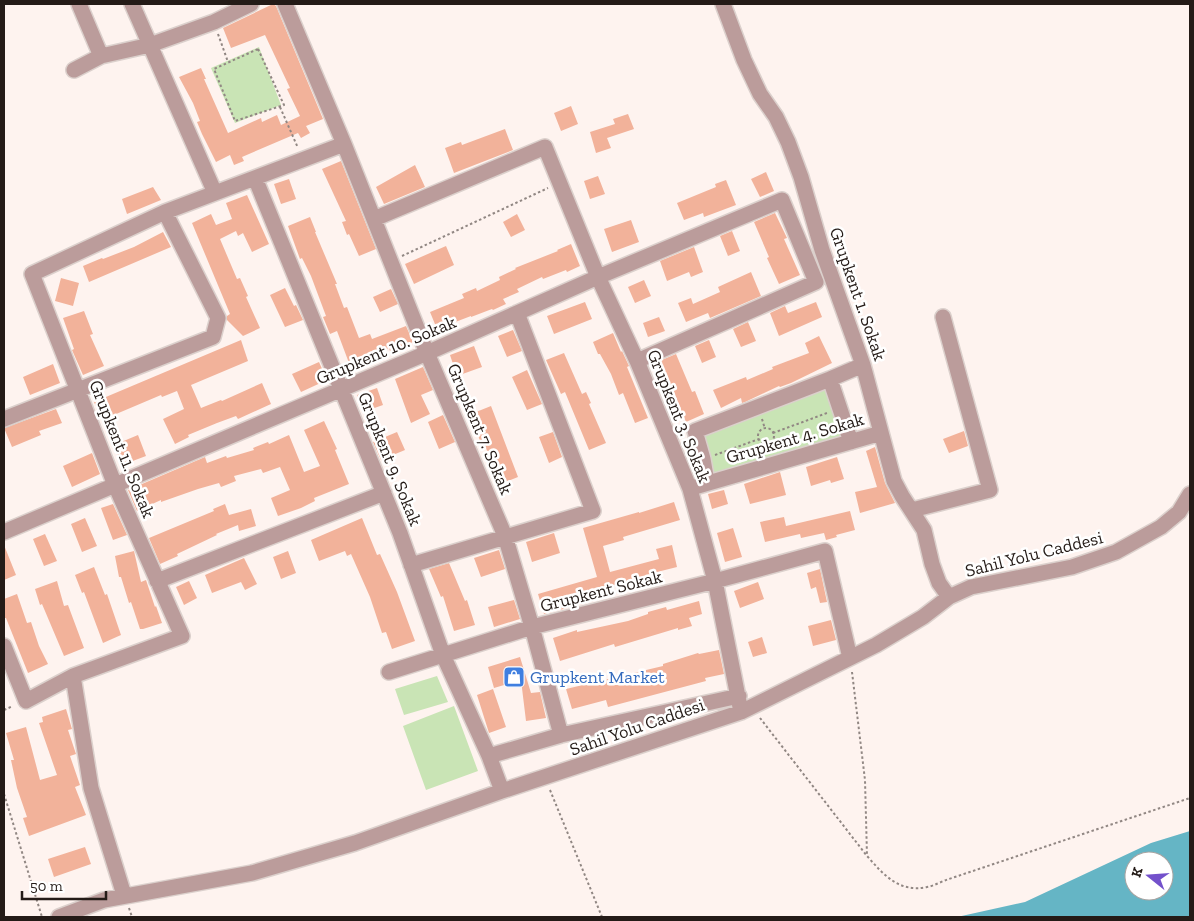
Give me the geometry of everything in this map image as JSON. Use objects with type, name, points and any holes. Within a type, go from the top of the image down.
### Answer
[{"type":"street","points":[[79,4],[101,56]]},
{"type":"street","points":[[132,4],[215,193]]},
{"type":"street","points":[[74,70],[101,56],[150,45],[214,22],[251,4]]},
{"type":"street","name":"Grupkent 7. Sokak","points":[[286,4],[427,353],[505,536],[532,627],[560,735]]},
{"type":"street","name":"Grupkent 1. Sokak","points":[[723,4],[744,60],[760,94],[776,117],[788,142],[801,177],[822,250],[863,365],[894,481],[924,530],[932,564],[939,583],[948,597]]},
{"type":"street","points":[[4,418],[213,337],[218,318],[165,212],[344,144]]},
{"type":"street","name":"Grupkent 3. Sokak","points":[[374,220],[546,147],[598,277],[637,361],[690,489],[715,581],[739,696],[746,709]]},
{"type":"street","name":"Grupkent 9. Sokak","points":[[255,178],[384,493],[444,655],[502,792]]},
{"type":"street","name":"Grupkent 10. Sokak","points":[[4,532],[782,200],[816,282],[637,361]]},
{"type":"street","name":"Grupkent 11. Sokak","points":[[73,676],[182,636],[115,485],[32,274],[165,212]]},
{"type":"street","points":[[411,565],[594,511],[517,313]]},
{"type":"street","points":[[912,510],[990,490],[943,317]]},
{"type":"street","points":[[707,482],[695,431],[863,365]]},
{"type":"street","points":[[830,379],[851,442]]},
{"type":"street","name":"Grupkent 4. Sokak","points":[[690,489],[707,482],[881,433]]},
{"type":"street","points":[[157,580],[384,493]]},
{"type":"street","name":"Sahil Yolu Caddesi","points":[[59,917],[104,900],[124,895],[252,873],[355,843],[746,709],[876,645],[923,617],[948,597],[971,588],[1072,567],[1116,552],[1161,527],[1179,512],[1190,494]]},
{"type":"street","name":"Grupkent Sokak","points":[[389,672],[532,627],[825,551],[850,658]]},
{"type":"street","points":[[4,646],[26,701],[73,676],[91,788],[124,895]]},
{"type":"street","points":[[488,756],[560,735],[739,696]]},
{"type":"path","points":[[214,22],[228,62]]},
{"type":"path","points":[[258,49],[284,104],[280,106],[235,121],[214,69],[258,49]]},
{"type":"path","points":[[280,106],[303,160]]},
{"type":"path","points":[[391,261],[560,183]]},
{"type":"path","points":[[773,433],[840,407]]},
{"type":"path","points":[[759,439],[761,431],[765,429],[773,433]]},
{"type":"path","points":[[759,439],[764,444],[769,444],[773,441],[773,433]]},
{"type":"path","points":[[703,459],[759,439]]},
{"type":"path","points":[[850,658],[865,780],[867,856]]},
{"type":"path","points":[[746,709],[867,856],[885,876],[903,886],[927,888],[949,878],[1190,798]]},
{"type":"path","points":[[544,778],[602,917]]},
{"type":"path","points":[[4,794],[42,917]]},
{"type":"green space","points":[[259,47],[281,105],[235,123],[211,68]]},
{"type":"green space","points":[[826,385],[843,436],[713,475],[704,432]]},
{"type":"green space","points":[[437,676],[448,702],[404,715],[395,689]]},
{"type":"green space","points":[[454,706],[478,771],[426,790],[403,726]]},
{"type":"water","points":[[1190,831],[1190,917],[957,917],[1025,902],[1124,856],[1124,901],[1174,901],[1174,851],[1134,851],[1151,843]]},
{"type":"building","points":[[273,4],[276,6],[323,119],[306,126],[310,133],[301,138],[298,133],[242,157],[244,161],[234,165],[230,155],[216,162],[197,122],[200,121],[193,103],[179,77],[201,68],[228,133],[261,118],[262,122],[277,115],[281,125],[300,116],[287,89],[290,88],[265,35],[231,48],[223,28]]},
{"type":"building","points":[[571,106],[578,124],[561,131],[554,113]]},
{"type":"building","points":[[628,114],[634,129],[607,138],[611,148],[596,153],[590,132],[615,124],[613,119]]},
{"type":"building","points":[[505,129],[513,150],[454,173],[445,148],[461,142],[462,145]]},
{"type":"building","points":[[341,161],[376,249],[359,256],[349,234],[347,235],[342,222],[346,221],[322,169]]},
{"type":"building","points":[[415,165],[425,187],[384,204],[376,187]]},
{"type":"building","points":[[766,172],[774,191],[760,197],[751,179]]},
{"type":"building","points":[[598,176],[605,194],[590,199],[584,181]]},
{"type":"building","points":[[289,179],[296,199],[281,204],[274,184]]},
{"type":"building","points":[[726,180],[736,205],[704,217],[703,213],[684,220],[677,203],[716,187],[715,184]]},
{"type":"building","points":[[153,187],[161,200],[127,214],[122,199]]},
{"type":"building","points":[[247,195],[269,244],[252,252],[243,233],[238,236],[236,231],[220,239],[237,279],[240,278],[260,328],[243,336],[227,320],[227,316],[230,314],[192,223],[211,214],[216,225],[232,219],[226,203]]},
{"type":"building","points":[[775,213],[787,238],[784,239],[800,275],[779,284],[754,222]]},
{"type":"building","points":[[517,214],[525,230],[511,237],[503,222]]},
{"type":"building","points":[[310,217],[337,284],[335,284],[344,308],[347,307],[359,338],[370,334],[372,339],[406,326],[413,342],[390,351],[389,348],[349,363],[337,331],[330,334],[323,317],[326,316],[311,276],[302,258],[300,259],[288,226]]},
{"type":"building","points":[[631,220],[639,242],[612,252],[604,229]]},
{"type":"building","points":[[732,231],[740,251],[728,256],[720,236]]},
{"type":"building","points":[[163,232],[171,247],[89,282],[83,266],[134,247]]},
{"type":"building","points":[[571,244],[580,266],[543,279],[542,277],[517,289],[519,292],[503,299],[506,304],[437,329],[430,312],[464,298],[462,294],[476,288],[477,291],[500,280],[499,277],[515,268]]},
{"type":"building","points":[[446,246],[454,265],[414,284],[405,264]]},
{"type":"building","points":[[694,247],[703,272],[691,277],[689,272],[667,281],[660,261]]},
{"type":"building","points":[[751,272],[761,296],[710,318],[708,313],[686,322],[678,303],[691,298],[693,304],[720,292],[718,287]]},
{"type":"building","points":[[61,278],[79,283],[73,306],[55,301]]},
{"type":"building","points":[[644,280],[651,296],[635,303],[628,287]]},
{"type":"building","points":[[285,288],[303,320],[285,327],[270,295]]},
{"type":"building","points":[[391,289],[398,304],[380,312],[373,297]]},
{"type":"building","points":[[585,302],[592,319],[554,334],[547,316]]},
{"type":"building","points":[[816,302],[822,317],[779,336],[770,313],[785,306],[788,313]]},
{"type":"building","points":[[84,311],[93,334],[90,335],[104,366],[83,375],[72,350],[74,349],[63,318]]},
{"type":"building","points":[[659,317],[665,331],[648,337],[643,323]]},
{"type":"building","points":[[748,322],[756,341],[741,347],[733,329]]},
{"type":"building","points":[[513,330],[522,351],[507,357],[498,336]]},
{"type":"building","points":[[613,333],[629,366],[627,367],[648,418],[635,423],[623,393],[619,395],[611,374],[600,354],[598,354],[593,342]]},
{"type":"building","points":[[819,336],[832,363],[745,402],[742,403],[741,398],[721,408],[713,390],[746,377],[747,380],[773,369],[772,367],[809,353],[805,343]]},
{"type":"building","points":[[241,340],[248,361],[191,385],[201,408],[262,383],[271,404],[238,419],[236,416],[188,435],[189,437],[175,444],[163,419],[184,409],[177,391],[162,397],[161,395],[102,420],[94,402]]},
{"type":"building","points":[[709,340],[716,357],[702,363],[695,346]]},
{"type":"building","points":[[474,346],[482,367],[457,376],[450,355]]},
{"type":"building","points":[[564,353],[582,394],[586,392],[591,403],[589,404],[606,443],[589,450],[565,392],[561,394],[546,360]]},
{"type":"building","points":[[676,354],[692,392],[695,391],[704,414],[686,422],[674,392],[671,393],[657,362]]},
{"type":"building","points":[[319,362],[327,380],[301,392],[292,374]]},
{"type":"building","points":[[53,364],[60,383],[30,395],[23,377]]},
{"type":"building","points":[[423,367],[433,390],[421,395],[430,414],[411,423],[395,379]]},
{"type":"building","points":[[527,370],[542,404],[527,410],[512,377]]},
{"type":"building","points":[[377,388],[383,405],[363,412],[357,395]]},
{"type":"building","points":[[491,406],[518,477],[500,484],[486,448],[483,450],[471,414]]},
{"type":"building","points":[[56,409],[62,423],[39,431],[41,435],[12,447],[4,428]]},
{"type":"building","points":[[443,415],[455,442],[439,449],[428,422]]},
{"type":"building","points":[[324,421],[337,449],[335,450],[349,484],[314,498],[315,501],[301,508],[278,516],[271,498],[290,490],[280,467],[263,473],[261,469],[234,476],[236,481],[221,487],[219,483],[198,489],[161,502],[161,500],[137,511],[128,490],[205,457],[207,463],[226,456],[227,458],[254,450],[253,448],[268,442],[269,444],[289,435],[304,472],[320,466],[304,430]]},
{"type":"building","points":[[964,431],[968,446],[949,453],[943,439]]},
{"type":"building","points":[[397,432],[405,450],[381,460],[373,442]]},
{"type":"building","points":[[553,432],[562,457],[549,463],[539,437]]},
{"type":"building","points":[[138,435],[146,456],[122,465],[114,445]]},
{"type":"building","points":[[875,447],[885,483],[895,503],[860,513],[855,492],[877,487],[866,451]]},
{"type":"building","points":[[92,453],[100,474],[72,487],[63,466]]},
{"type":"building","points":[[837,457],[844,479],[831,483],[830,480],[811,486],[806,467]]},
{"type":"building","points":[[780,472],[786,495],[750,504],[744,484]]},
{"type":"building","points":[[724,490],[728,504],[712,509],[708,494]]},
{"type":"building","points":[[674,502],[680,520],[623,537],[624,540],[603,546],[610,572],[659,559],[656,549],[672,545],[677,567],[653,573],[655,581],[623,587],[622,583],[593,590],[595,601],[544,614],[538,594],[597,577],[583,528]]},
{"type":"building","points":[[113,504],[127,535],[113,540],[101,508]]},
{"type":"building","points":[[225,504],[229,515],[251,509],[256,526],[239,531],[238,525],[216,534],[160,564],[149,538],[214,511],[213,509]]},
{"type":"building","points":[[850,511],[855,530],[826,540],[824,533],[801,538],[800,534],[765,542],[760,522],[784,517],[786,526]]},
{"type":"building","points":[[85,518],[97,546],[82,552],[71,524]]},
{"type":"building","points":[[362,518],[377,555],[380,554],[397,592],[415,641],[392,649],[386,632],[382,633],[370,597],[351,554],[347,556],[345,551],[319,561],[311,540]]},
{"type":"building","points":[[733,528],[742,557],[725,562],[717,533]]},
{"type":"building","points":[[554,533],[560,553],[532,562],[526,542]]},
{"type":"building","points":[[45,534],[57,561],[44,566],[33,539]]},
{"type":"building","points":[[4,545],[16,575],[4,580]]},
{"type":"building","points":[[499,550],[505,569],[481,577],[474,558]]},
{"type":"building","points":[[134,551],[141,582],[146,580],[162,623],[143,629],[140,629],[121,577],[119,577],[115,556]]},
{"type":"building","points":[[288,551],[296,573],[281,579],[273,557]]},
{"type":"building","points":[[244,558],[257,584],[245,590],[241,582],[212,593],[205,575]]},
{"type":"building","points":[[449,563],[465,601],[467,600],[475,625],[454,631],[443,596],[441,597],[429,569]]},
{"type":"building","points":[[94,567],[105,595],[107,594],[121,635],[103,643],[84,592],[82,593],[75,575]]},
{"type":"building","points":[[820,569],[827,602],[820,603],[816,587],[811,589],[807,573]]},
{"type":"building","points":[[57,581],[64,606],[68,605],[84,648],[64,656],[42,604],[40,605],[35,589]]},
{"type":"building","points":[[189,581],[197,598],[184,605],[176,587]]},
{"type":"building","points":[[758,582],[764,599],[740,608],[734,591]]},
{"type":"building","points":[[17,594],[27,623],[31,622],[39,646],[48,664],[28,673],[6,618],[4,618],[4,599]]},
{"type":"building","points":[[514,600],[520,619],[494,627],[488,607]]},
{"type":"building","points":[[699,601],[702,614],[689,618],[692,626],[678,630],[678,628],[615,647],[614,644],[560,661],[553,638],[577,630],[577,632],[628,621],[648,614],[648,612],[666,607],[667,610]]},
{"type":"building","points":[[831,620],[836,640],[813,646],[808,626]]},
{"type":"building","points":[[762,637],[767,653],[753,657],[748,642]]},
{"type":"building","points":[[719,650],[724,674],[705,678],[706,681],[608,707],[606,700],[572,709],[566,689],[663,666],[663,664],[698,653]]},
{"type":"building","points":[[520,657],[531,693],[540,692],[546,718],[526,721],[521,680],[494,688],[488,667]]},
{"type":"building","points":[[493,689],[506,727],[489,733],[477,695]]},
{"type":"building","points":[[66,709],[72,729],[68,730],[76,754],[70,756],[80,785],[75,787],[86,815],[29,836],[23,818],[27,817],[17,788],[11,760],[14,760],[6,733],[26,727],[40,780],[57,775],[39,723],[43,722],[42,717]]},
{"type":"building","points":[[85,847],[91,864],[54,877],[48,859]]},
{"type":"place","name":"Grupkent Market","points":[[514,677]]}]
